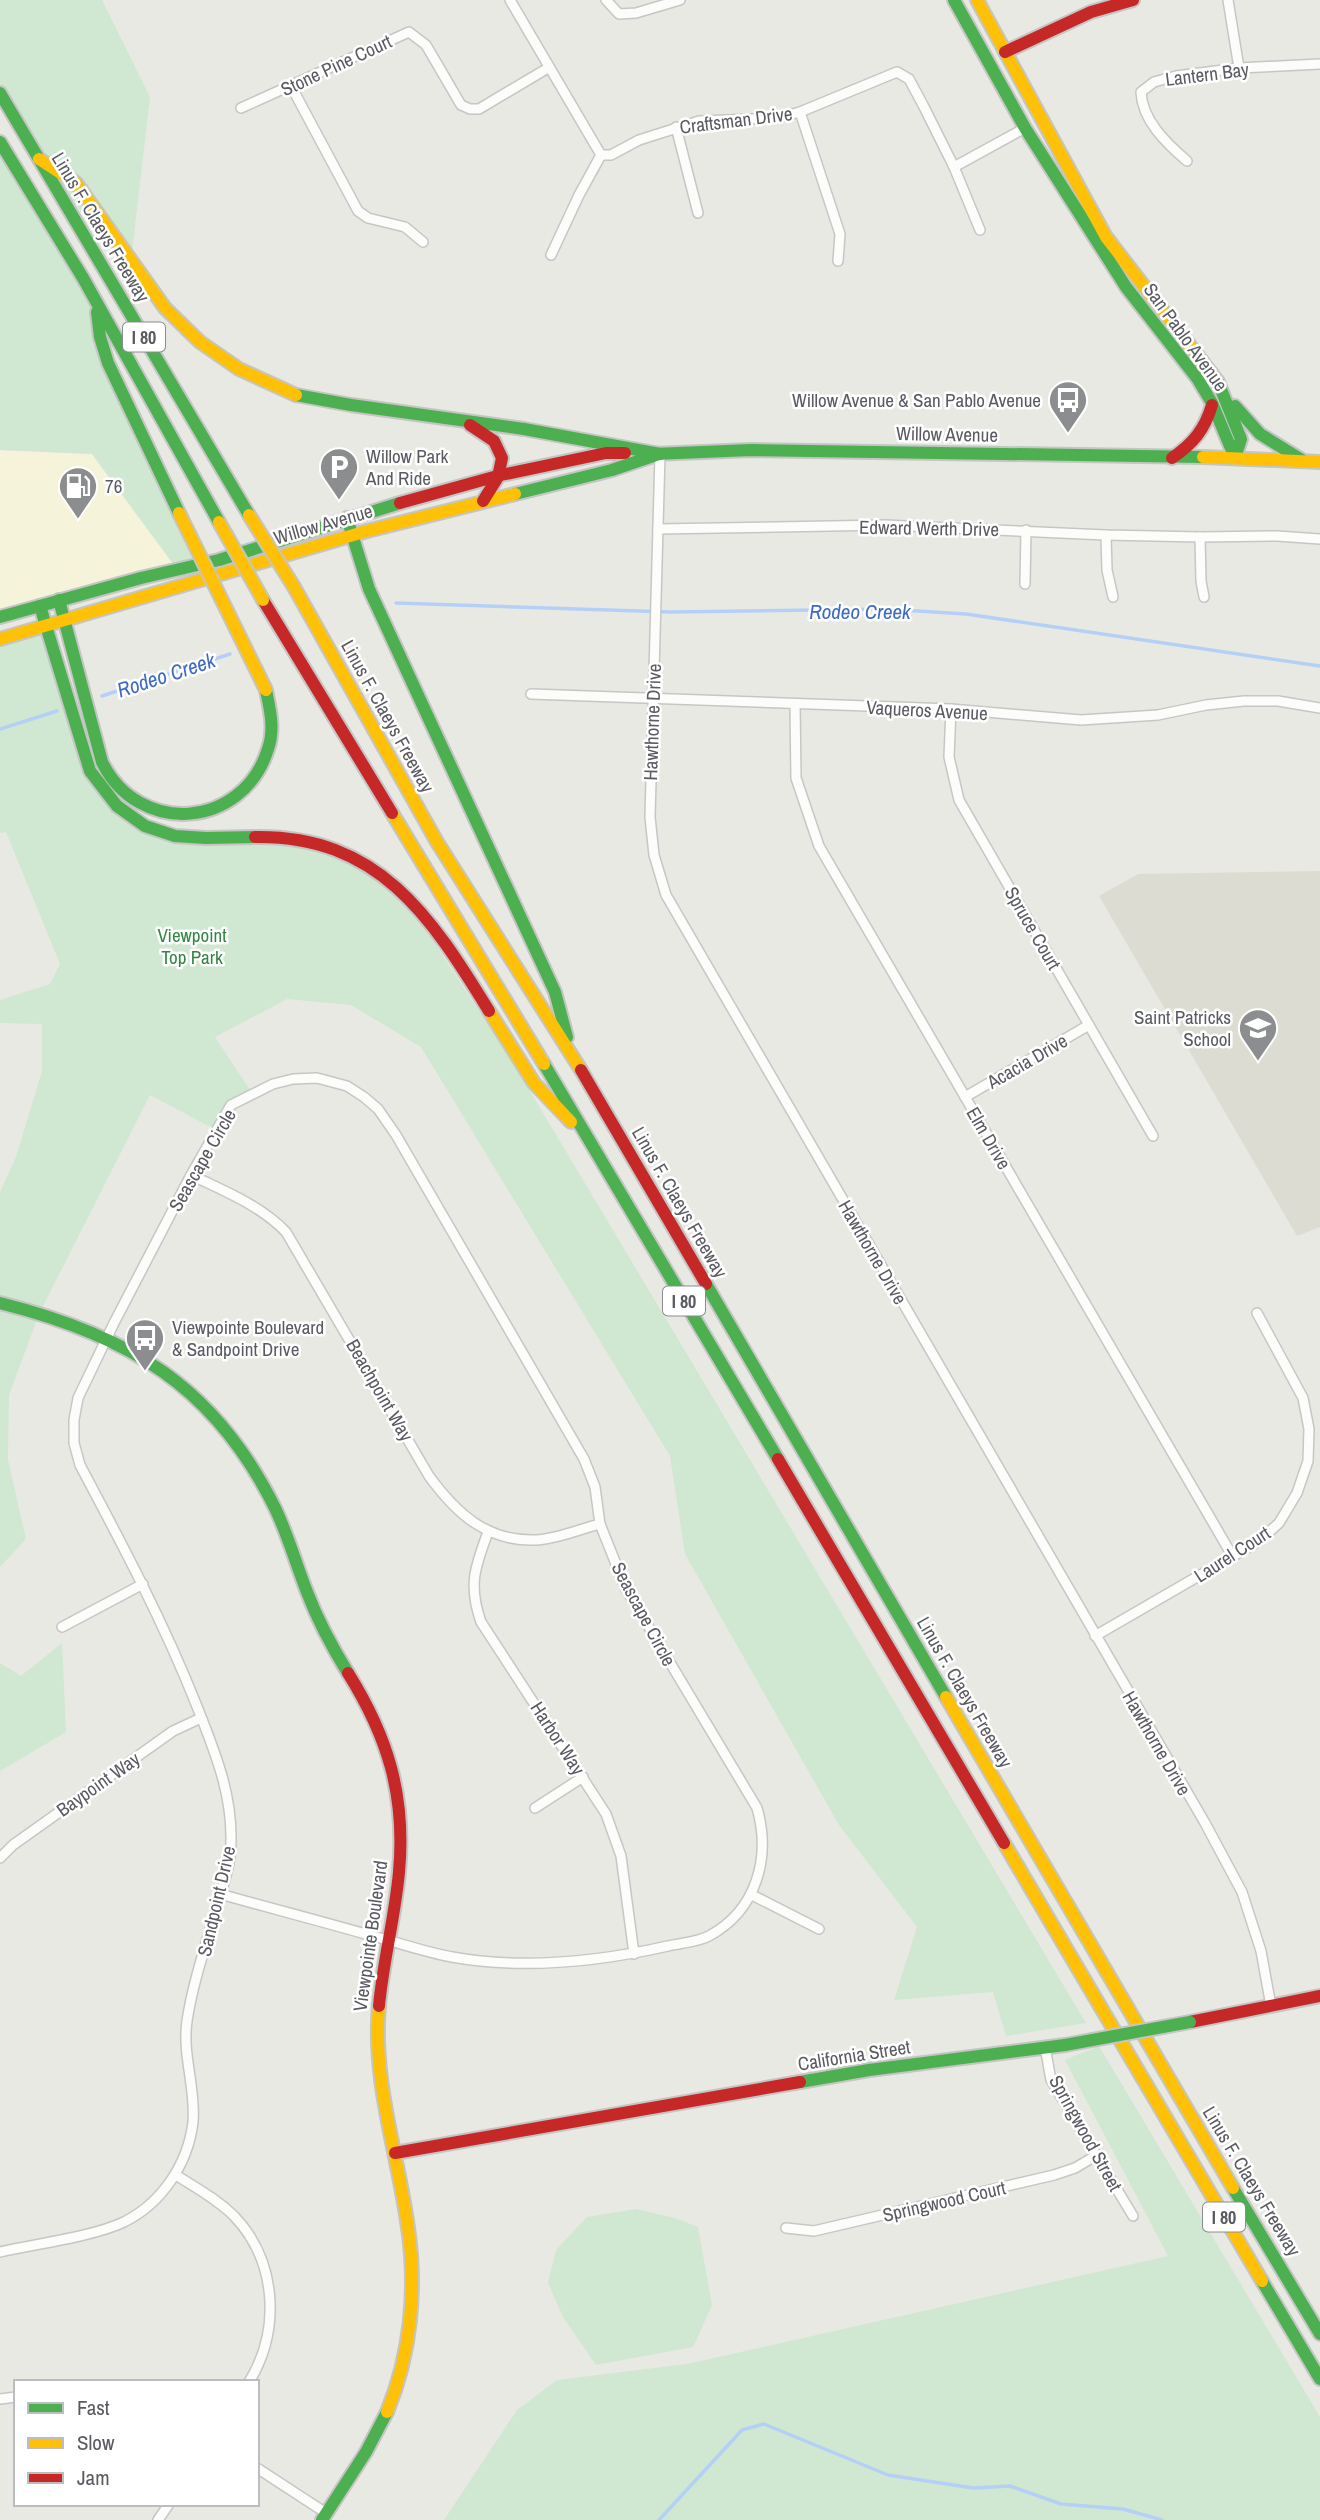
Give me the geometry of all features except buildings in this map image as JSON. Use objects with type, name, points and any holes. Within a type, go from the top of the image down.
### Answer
[{"type":"main road","name":"San Pablo Avenue","points":[[954,0],[1025,128],[1126,287],[1177,351],[1212,403],[1235,458]]},
{"type":"main road","name":"San Pablo Avenue","points":[[976,0],[1107,237],[1217,382],[1241,439],[1235,458]]},
{"type":"main road","points":[[1005,52],[1091,12],[1133,0]]},
{"type":"main road","name":"Linus F. Claeys Freeway","points":[[0,93],[294,587],[437,842],[571,1053],[1320,2334]]},
{"type":"main road","name":"I 80","points":[[0,142],[83,278],[263,600],[592,1144],[1320,2379]]},
{"type":"main road","points":[[38,159],[76,183],[165,308],[200,342],[239,369],[297,395],[524,429],[660,454]]},
{"type":"main road","points":[[59,600],[99,754],[111,780],[146,808],[166,814],[191,815],[212,809],[231,800],[248,787],[259,773],[269,752],[272,707],[108,363],[100,337],[96,302]]},
{"type":"main road","points":[[1217,382],[1243,417],[1260,434],[1302,460]]},
{"type":"main road","points":[[1172,458],[1198,438],[1209,420],[1212,403]]},
{"type":"main road","points":[[459,420],[490,435],[501,453],[501,474],[483,501]]},
{"type":"main road","name":"Willow Avenue","points":[[0,617],[219,560],[346,518],[501,474],[606,453],[660,454],[751,450],[1235,458],[1320,462]]},
{"type":"main road","name":"Willow Avenue","points":[[0,639],[352,535],[612,470],[660,454]]},
{"type":"main road","points":[[346,518],[369,589],[555,992],[571,1053]]},
{"type":"main road","points":[[40,606],[90,771],[102,791],[118,808],[139,824],[163,834],[190,839],[277,836],[307,840],[340,849],[370,864],[404,891],[433,925],[537,1087],[592,1144]]},
{"type":"main road","name":"Viewpointe Boulevard","points":[[0,1303],[29,1309],[106,1338],[150,1362],[191,1391],[224,1425],[254,1468],[276,1510],[318,1620],[371,1711],[393,1774],[400,1816],[399,1878],[379,1996],[378,2033],[380,2069],[411,2260],[412,2298],[406,2347],[393,2395],[379,2429],[361,2461],[324,2517]]},
{"type":"main road","name":"California Street","points":[[394,2153],[869,2070],[1065,2045],[1320,1996]]},
{"type":"street","points":[[510,0],[601,155],[551,255]]},
{"type":"street","points":[[606,0],[620,15],[680,0]]},
{"type":"street","points":[[1228,0],[1239,68]]},
{"type":"street","name":"Stone Pine Court","points":[[241,108],[409,32],[426,45],[461,104],[470,109],[479,109],[548,68]]},
{"type":"street","name":"Lantern Bay","points":[[1187,161],[1166,143],[1142,106],[1141,92],[1154,82],[1239,68],[1320,64]]},
{"type":"street","name":"Craftsman Drive","points":[[601,155],[611,155],[639,140],[699,121],[777,118],[800,112],[897,72],[909,79],[954,167]]},
{"type":"street","points":[[291,86],[358,211],[368,218],[405,228],[423,242]]},
{"type":"street","points":[[800,112],[840,234],[838,261]]},
{"type":"street","points":[[676,127],[698,213]]},
{"type":"street","points":[[979,230],[954,167],[1025,128]]},
{"type":"street","name":"Hawthorne Drive","points":[[660,454],[650,817],[654,855],[666,895],[1242,1892],[1261,1951],[1271,2006]]},
{"type":"street","name":"Edward Werth Drive","points":[[658,529],[885,525],[1320,539]]},
{"type":"street","points":[[1025,584],[1026,530]]},
{"type":"street","points":[[1106,534],[1107,570],[1113,597]]},
{"type":"street","points":[[1200,537],[1201,581],[1205,597]]},
{"type":"street","name":"Vaqueros Avenue","points":[[531,694],[951,709],[1081,720],[1158,715],[1206,705],[1244,701],[1278,701],[1320,708]]},
{"type":"street","name":"Elm Drive","points":[[795,704],[796,778],[819,846],[1233,1557]]},
{"type":"street","name":"Spruce Court","points":[[951,709],[949,757],[959,800],[1153,1136]]},
{"type":"street","name":"Acacia Drive","points":[[965,1097],[1089,1025]]},
{"type":"street","name":"Seascape Circle","points":[[106,1338],[191,1175],[231,1105],[273,1084],[293,1079],[317,1078],[348,1086],[371,1103],[396,1135],[584,1459],[595,1487],[600,1524],[626,1589],[757,1808],[762,1827],[760,1873],[752,1895],[733,1918],[708,1937],[634,1954],[578,1962],[516,1965],[451,1957],[220,1894]]},
{"type":"street","name":"Beachpoint Way","points":[[191,1175],[256,1207],[273,1218],[286,1232],[429,1476],[456,1510],[488,1532],[506,1537],[537,1540],[600,1524]]},
{"type":"street","name":"Laurel Court","points":[[1095,1636],[1259,1541],[1279,1522],[1297,1493],[1308,1461],[1309,1429],[1303,1398],[1257,1313]]},
{"type":"street","name":"Sandpoint Drive","points":[[0,2252],[93,2232],[124,2222],[153,2202],[176,2175],[188,2148],[193,2121],[193,2097],[186,2055],[187,2024],[230,1859],[232,1821],[226,1784],[174,1649],[80,1465],[74,1443],[78,1398],[106,1338]]},
{"type":"street","name":"Harbor Way","points":[[488,1532],[474,1569],[472,1588],[481,1622],[606,1814],[621,1856],[634,1954]]},
{"type":"street","points":[[62,1628],[143,1584]]},
{"type":"street","name":"Baypoint Way","points":[[0,1858],[13,1845],[173,1731],[201,1718]]},
{"type":"street","points":[[535,1808],[583,1777]]},
{"type":"street","points":[[752,1895],[819,1929]]},
{"type":"street","name":"Springwood Street","points":[[1045,2047],[1052,2080],[1133,2216]]},
{"type":"street","name":"Springwood Court","points":[[786,2228],[814,2231],[1041,2179],[1068,2171],[1097,2155]]},
{"type":"street","points":[[176,2175],[235,2217],[255,2245],[264,2266],[270,2299],[270,2322],[262,2355],[250,2380]]},
{"type":"street","points":[[259,2469],[324,2517]]},
{"type":"shaded area","points":[[0,450],[92,454],[177,569],[0,617]]},
{"type":"shaded area","name":"Saint Patricks School","points":[[1320,871],[1320,1227],[1297,1236],[1099,896],[1138,874]]},
{"type":"green space","points":[[0,0],[102,0],[150,97],[130,269],[36,158],[0,96]]},
{"type":"green space","points":[[0,142],[83,278],[100,337],[205,563],[177,569],[92,454],[0,450]]},
{"type":"green space","name":"Viewpoint Top Park","points":[[46,627],[90,771],[162,834],[307,840],[382,874],[382,887],[419,919],[515,1066],[1086,2023],[1006,2036],[993,1992],[894,2000],[917,1927],[839,1825],[685,1554],[670,1456],[421,1047],[351,1005],[287,999],[215,1037],[252,1093],[231,1105],[216,1130],[150,1095],[39,1314],[9,1395],[8,1460],[26,1539],[0,1567],[0,1192],[16,1157],[42,1071],[42,1024],[0,1023],[0,1000],[50,984],[60,964],[6,832],[0,833],[0,639]]},
{"type":"green space","points":[[62,1643],[66,1732],[0,1771],[0,1663],[21,1676]]},
{"type":"green space","points":[[1099,2046],[1320,2417],[1320,2520],[444,2520],[517,2410],[557,2380],[687,2364],[1168,2256],[1065,2060]]},
{"type":"green space","points":[[636,2209],[675,2218],[698,2227],[712,2305],[693,2347],[596,2365],[563,2317],[548,2283],[556,2250],[587,2217]]},
{"type":"waterway","name":"Rodeo Creek","points":[[396,603],[670,612],[884,609],[966,614],[1320,666]]},
{"type":"waterway","name":"Rodeo Creek","points":[[102,696],[230,654]]},
{"type":"waterway","name":"Rodeo Creek","points":[[0,729],[57,711]]},
{"type":"waterway","points":[[659,2520],[742,2430],[764,2424],[888,2475],[973,2488],[1010,2486],[1061,2504],[1123,2509],[1162,2520]]},
{"type":"traffic: fast","points":[[954,0],[1025,128],[1126,287],[1197,378],[1212,403],[1235,458]]},
{"type":"traffic: fast","points":[[0,93],[249,515]]},
{"type":"traffic: fast","points":[[0,142],[83,278],[219,522]]},
{"type":"traffic: fast","points":[[97,312],[100,337],[108,363],[179,513]]},
{"type":"traffic: fast","points":[[1211,373],[1218,382],[1241,439],[1235,458]]},
{"type":"traffic: fast","points":[[296,395],[524,429],[660,454]]},
{"type":"traffic: fast","points":[[1235,406],[1260,434],[1302,460]]},
{"type":"traffic: fast","points":[[654,454],[751,450],[1203,457]]},
{"type":"traffic: fast","points":[[515,494],[612,470],[659,454]]},
{"type":"traffic: fast","points":[[0,617],[141,578],[219,560],[400,503]]},
{"type":"traffic: fast","points":[[347,518],[369,589],[555,992],[567,1037]]},
{"type":"traffic: fast","points":[[59,600],[102,762],[119,786],[140,803],[164,812],[190,814],[214,808],[237,795],[255,776],[270,742],[271,720],[266,690]]},
{"type":"traffic: fast","points":[[40,606],[90,771],[117,806],[145,826],[175,836],[255,837]]},
{"type":"traffic: fast","points":[[544,1064],[778,1459]]},
{"type":"traffic: fast","points":[[706,1284],[946,1697]]},
{"type":"traffic: fast","points":[[0,1303],[89,1331],[127,1350],[163,1372],[195,1398],[225,1429],[251,1465],[275,1508],[316,1613],[348,1673]]},
{"type":"traffic: fast","points":[[1065,2045],[1190,2022]]},
{"type":"traffic: fast","points":[[800,2082],[869,2070],[1065,2045]]},
{"type":"traffic: fast","points":[[1233,2188],[1320,2334]]},
{"type":"traffic: fast","points":[[1262,2281],[1320,2379]]},
{"type":"traffic: fast","points":[[322,2520],[366,2452],[387,2412]]},
{"type":"traffic: slow","points":[[977,0],[1106,237],[1211,373]]},
{"type":"traffic: slow","points":[[39,159],[76,183],[165,308],[200,342],[239,369],[296,395]]},
{"type":"traffic: slow","points":[[1203,457],[1320,462]]},
{"type":"traffic: slow","points":[[0,639],[367,531],[515,494]]},
{"type":"traffic: slow","points":[[179,513],[266,690]]},
{"type":"traffic: slow","points":[[249,515],[294,587]]},
{"type":"traffic: slow","points":[[219,522],[263,600]]},
{"type":"traffic: slow","points":[[294,587],[437,842],[581,1070]]},
{"type":"traffic: slow","points":[[392,813],[544,1064]]},
{"type":"traffic: slow","points":[[489,1011],[534,1083],[571,1122]]},
{"type":"traffic: slow","points":[[946,1697],[1233,2188]]},
{"type":"traffic: slow","points":[[1004,1843],[1262,2281]]},
{"type":"traffic: slow","points":[[379,2006],[382,2090],[404,2200],[412,2274],[407,2344],[387,2412]]},
{"type":"traffic: jam","points":[[1005,52],[1091,12],[1133,0]]},
{"type":"traffic: jam","points":[[1172,458],[1197,435],[1212,405]]},
{"type":"traffic: jam","points":[[470,425],[494,441],[502,458],[498,477],[483,501]]},
{"type":"traffic: jam","points":[[400,503],[501,475],[606,453],[625,453]]},
{"type":"traffic: jam","points":[[263,600],[392,813]]},
{"type":"traffic: jam","points":[[255,837],[298,840],[335,850],[368,866],[396,888],[422,914],[445,943],[489,1011]]},
{"type":"traffic: jam","points":[[581,1070],[706,1284]]},
{"type":"traffic: jam","points":[[778,1459],[1004,1843]]},
{"type":"traffic: jam","points":[[348,1673],[384,1744],[400,1818],[399,1872],[379,2006]]},
{"type":"traffic: jam","points":[[1190,2022],[1320,1996]]},
{"type":"traffic: jam","points":[[395,2153],[800,2082]]},
{"type":"place","name":"Willow Avenue & San Pablo Avenue","points":[[1068,434]]},
{"type":"place","name":"Willow Park And Ride","points":[[339,501]]},
{"type":"place","name":"76","points":[[78,520]]},
{"type":"place","name":"Saint Patricks School","points":[[1258,1062]]},
{"type":"place","name":"Viewpointe Boulevard & Sandpoint Drive","points":[[145,1372]]}]
